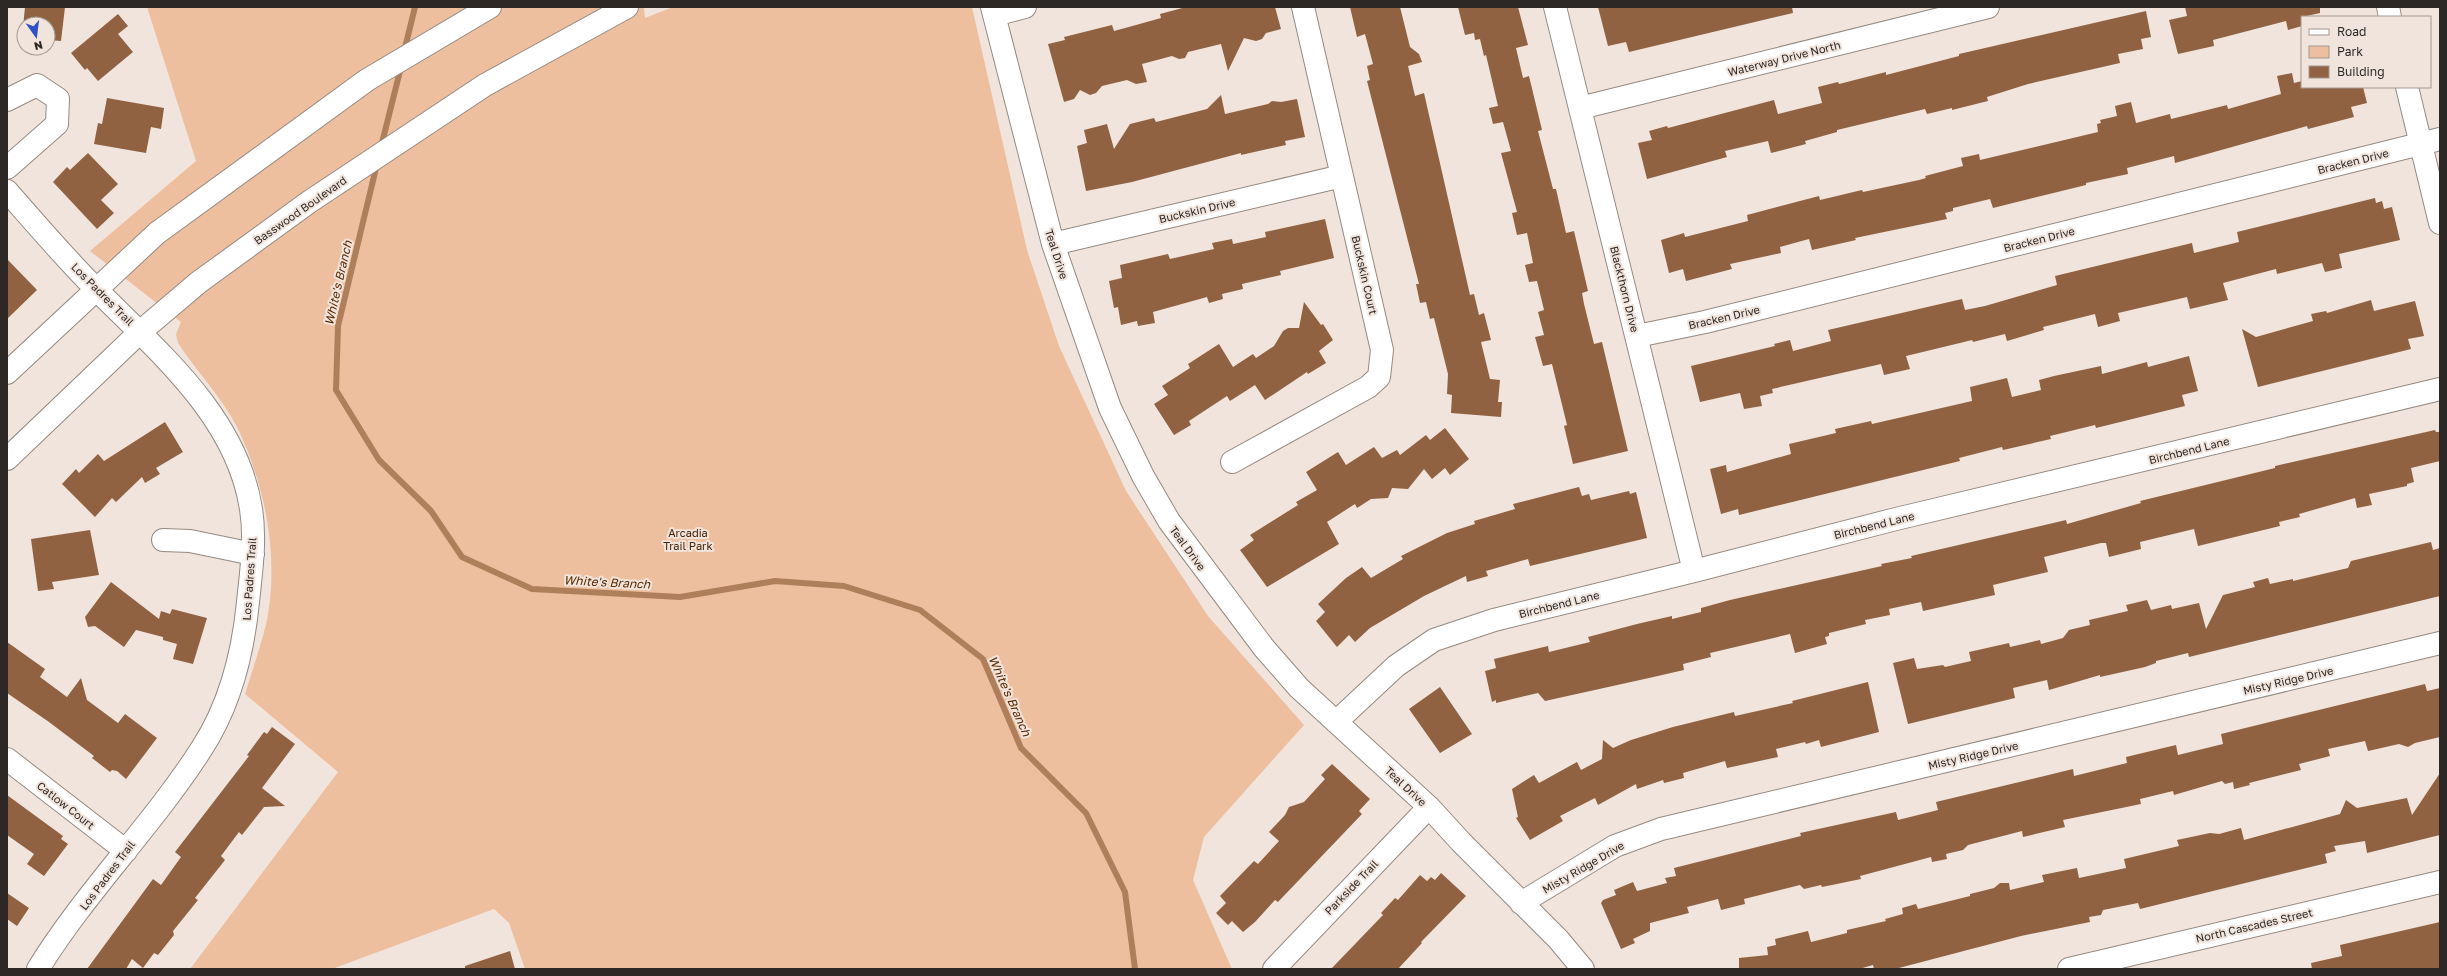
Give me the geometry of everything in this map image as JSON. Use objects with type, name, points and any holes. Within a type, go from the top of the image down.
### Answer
[{"type":"street","points":[[7,373],[157,233],[367,80],[490,7]]},
{"type":"street","name":"Basswood Boulevard","points":[[7,459],[140,332],[199,282],[309,202],[485,85],[627,7]]},
{"type":"street","points":[[993,11],[1025,7]]},
{"type":"street","name":"Buckskin Court","points":[[1232,462],[1368,387],[1379,377],[1382,350],[1303,7]]},
{"type":"street","name":"Blackthorn Drive","points":[[1555,7],[1638,336],[1694,571]]},
{"type":"street","name":"Waterway Drive North","points":[[1580,108],[1988,7]]},
{"type":"street","name":"Teal Drive","points":[[993,11],[1053,244],[1110,408],[1143,476],[1169,521],[1264,648],[1299,688],[1429,807],[1521,903],[1558,939],[1583,969]]},
{"type":"street","points":[[7,100],[37,85],[58,99],[57,124],[7,168]]},
{"type":"street","points":[[2407,88],[2430,142],[2440,223]]},
{"type":"street","name":"Bracken Drive","points":[[1638,336],[1705,322],[2430,142]]},
{"type":"street","name":"Buckskin Drive","points":[[1053,244],[1342,176]]},
{"type":"street","name":"Los Padres Trail","points":[[7,191],[96,289],[140,332],[190,385],[221,428],[239,464],[251,509],[253,554],[245,627],[225,704],[203,747],[38,969]]},
{"type":"street","name":"Birchbend Lane","points":[[1336,722],[1396,666],[1434,640],[1494,620],[1694,571],[1896,519],[2440,389]]},
{"type":"street","points":[[163,540],[190,541],[253,554]]},
{"type":"street","name":"Misty Ridge Drive","points":[[1521,903],[1616,846],[1661,829],[2440,643]]},
{"type":"street","name":"Catlow Court","points":[[7,759],[126,851]]},
{"type":"street","name":"Parkside Trail","points":[[1274,969],[1429,807]]},
{"type":"street","name":"North Cascades Street","points":[[2069,969],[2440,882]]},
{"type":"green space","name":"Arcadia Trail Park","points":[[147,7],[644,7],[645,18],[673,7],[972,7],[1027,250],[1059,346],[1126,491],[1208,616],[1304,725],[1204,837],[1193,880],[1232,969],[525,969],[509,923],[494,909],[332,969],[190,969],[338,772],[245,694],[266,625],[270,600],[271,549],[263,498],[256,474],[237,427],[224,405],[178,343],[176,334],[181,322],[90,251],[196,161]]},
{"type":"building","points":[[25,7],[65,7],[61,41],[56,41],[56,16],[24,16]]},
{"type":"building","points":[[1186,7],[1275,7],[1281,29],[1266,33],[1262,39],[1256,41],[1244,38],[1228,71],[1221,44],[1188,52],[1185,58],[1179,59],[1172,56],[1142,64],[1147,82],[1136,84],[1127,80],[1102,86],[1096,93],[1090,95],[1080,90],[1074,99],[1064,102],[1048,44],[1065,40],[1064,37],[1112,25],[1114,31],[1161,18],[1160,14]]},
{"type":"building","points":[[1350,7],[1400,7],[1410,47],[1419,54],[1422,62],[1408,66],[1415,96],[1424,93],[1470,295],[1474,294],[1479,315],[1484,313],[1491,340],[1481,342],[1490,379],[1500,380],[1498,402],[1502,402],[1501,417],[1451,413],[1452,395],[1447,394],[1448,374],[1434,318],[1430,319],[1426,302],[1420,303],[1416,284],[1419,284],[1367,81],[1370,80],[1367,66],[1373,64],[1365,34],[1357,37]]},
{"type":"building","points":[[1458,7],[1518,7],[1528,45],[1516,48],[1523,78],[1529,76],[1542,130],[1538,131],[1553,189],[1556,189],[1566,233],[1574,231],[1588,291],[1582,293],[1584,304],[1594,344],[1602,342],[1628,451],[1573,464],[1564,426],[1567,425],[1552,364],[1543,366],[1535,337],[1544,335],[1538,312],[1544,310],[1537,281],[1529,282],[1525,265],[1533,263],[1527,233],[1517,235],[1512,213],[1517,212],[1501,153],[1511,151],[1503,122],[1493,124],[1489,108],[1498,106],[1486,55],[1484,56],[1480,39],[1475,40],[1474,33],[1465,35]]},
{"type":"building","points":[[1598,7],[1792,7],[1793,13],[1629,52],[1626,42],[1608,46]]},
{"type":"building","points":[[2185,7],[2320,7],[2320,13],[2301,16],[2301,26],[2288,30],[2286,21],[2213,40],[2214,46],[2178,54],[2169,20],[2187,16]]},
{"type":"building","points":[[2146,11],[2151,37],[2141,39],[2143,49],[2118,54],[2120,63],[2028,84],[1987,97],[1988,101],[1952,110],[1952,108],[1927,114],[1925,109],[1837,130],[1837,132],[1805,141],[1806,144],[1771,153],[1768,141],[1725,151],[1727,157],[1647,179],[1638,143],[1652,140],[1649,131],[1667,126],[1668,128],[1774,100],[1778,114],[1822,103],[1818,87],[1838,82],[1839,84],[1886,72],[1886,75],[1959,56],[1959,54]]},
{"type":"building","points":[[118,14],[128,26],[118,34],[133,52],[98,81],[87,68],[85,70],[71,53]]},
{"type":"building","points":[[2292,73],[2294,83],[2301,81],[2301,88],[2363,88],[2367,103],[2351,107],[2354,117],[2308,129],[2307,126],[2175,163],[2174,156],[2127,168],[2128,174],[2086,183],[2086,185],[1993,208],[1990,199],[1953,208],[1953,211],[1945,213],[1947,219],[1855,238],[1856,240],[1812,250],[1809,239],[1780,247],[1781,253],[1730,264],[1732,269],[1686,281],[1683,269],[1669,273],[1661,240],[1684,233],[1685,237],[1748,221],[1747,215],[1819,196],[1820,200],[1862,190],[1863,192],[1919,180],[1926,178],[1925,176],[1963,166],[1961,158],[1979,154],[1980,160],[2098,132],[2097,124],[2101,123],[2100,120],[2117,116],[2115,106],[2131,102],[2136,123],[2170,114],[2171,119],[2227,105],[2228,109],[2281,94],[2277,76]]},
{"type":"building","points":[[1221,95],[1225,114],[1268,104],[1272,101],[1281,102],[1297,99],[1305,137],[1285,141],[1286,145],[1241,155],[1241,153],[1132,182],[1086,191],[1077,146],[1087,143],[1084,130],[1107,124],[1114,149],[1130,124],[1154,118],[1156,122],[1207,109]]},
{"type":"building","points":[[107,98],[164,108],[161,129],[151,127],[146,153],[94,144],[98,123],[102,124]]},
{"type":"building","points":[[88,153],[118,184],[101,200],[114,213],[97,229],[53,182],[67,167],[70,170]]},
{"type":"building","points":[[2375,198],[2376,203],[2382,201],[2384,209],[2392,207],[2400,240],[2339,254],[2342,268],[2325,272],[2322,263],[2277,274],[2276,269],[2223,283],[2228,300],[2190,309],[2187,297],[2118,313],[2120,321],[2098,327],[2095,314],[2043,327],[2044,330],[2007,341],[2005,334],[1973,342],[1972,340],[1906,356],[1910,369],[1884,375],[1881,364],[1772,389],[1773,393],[1760,396],[1762,406],[1744,409],[1740,393],[1700,402],[1691,366],[1775,346],[1774,344],[1790,340],[1793,351],[1831,341],[1828,330],[1962,299],[1965,310],[1985,306],[2057,285],[2055,276],[2192,243],[2194,253],[2239,242],[2237,232]]},
{"type":"building","points":[[1325,219],[1334,258],[1280,271],[1281,275],[1242,284],[1243,289],[1222,294],[1223,299],[1209,303],[1207,297],[1153,312],[1155,323],[1138,326],[1137,321],[1121,325],[1118,307],[1114,308],[1109,281],[1122,278],[1120,265],[1168,254],[1170,259],[1214,249],[1212,243],[1232,239],[1233,244],[1266,237],[1265,232]]},
{"type":"building","points":[[7,259],[37,290],[7,319]]},
{"type":"building","points":[[2371,300],[2374,311],[2415,301],[2424,336],[2408,339],[2411,349],[2258,387],[2242,329],[2256,337],[2313,321],[2311,314],[2326,311],[2327,313]]},
{"type":"building","points":[[1304,302],[1321,325],[1323,324],[1333,340],[1319,351],[1326,363],[1308,374],[1307,372],[1265,400],[1255,385],[1230,401],[1227,396],[1189,421],[1191,425],[1174,435],[1154,404],[1168,395],[1162,386],[1190,368],[1188,364],[1219,344],[1233,367],[1253,354],[1256,358],[1274,346],[1283,331],[1288,328],[1299,328]]},
{"type":"building","points":[[2189,356],[2198,391],[2182,395],[2185,406],[2096,428],[2095,425],[2050,436],[2051,439],[2003,450],[2002,447],[1959,458],[1960,461],[1739,515],[1738,509],[1721,514],[1710,469],[1726,465],[1727,472],[1791,454],[1789,444],[1836,433],[1835,429],[1871,421],[1872,424],[1972,401],[1970,387],[2007,378],[2012,397],[2041,390],[2039,380],[2054,376],[2101,366],[2102,374],[2147,362],[2148,367]]},
{"type":"building","points":[[165,422],[183,452],[156,468],[160,474],[145,483],[142,477],[116,502],[112,498],[95,517],[62,484],[76,469],[79,473],[98,454],[104,461]]},
{"type":"building","points":[[1445,428],[1469,459],[1450,475],[1445,468],[1432,479],[1424,469],[1408,489],[1392,488],[1388,498],[1371,499],[1357,508],[1355,504],[1327,522],[1339,544],[1267,587],[1240,550],[1254,540],[1250,535],[1298,505],[1296,502],[1317,490],[1306,472],[1338,452],[1346,465],[1374,447],[1382,458],[1397,450],[1400,455],[1426,435],[1430,440]]},
{"type":"building","points":[[2435,430],[2436,432],[2440,432],[2440,461],[2411,468],[2414,482],[2407,484],[2407,486],[2369,494],[2372,505],[2357,508],[2355,498],[2299,514],[2300,517],[2279,522],[2280,526],[2198,546],[2194,529],[2140,542],[2141,549],[2109,557],[2106,543],[2101,543],[2044,557],[2048,572],[1993,585],[1995,595],[1923,611],[1921,602],[1889,609],[1890,615],[1865,620],[1866,624],[1829,633],[1829,636],[1825,637],[1827,644],[1795,653],[1790,634],[1710,653],[1711,657],[1683,664],[1684,670],[1649,678],[1545,701],[1538,693],[1496,703],[1496,700],[1492,702],[1485,671],[1496,668],[1494,659],[1548,646],[1549,652],[1590,642],[1588,637],[1672,616],[1672,619],[1701,612],[1701,608],[1730,600],[1882,566],[1881,564],[1912,558],[1911,556],[2066,520],[2067,524],[2141,503],[2140,501],[2275,468],[2275,466]]},
{"type":"building","points":[[1579,487],[1582,496],[1589,494],[1591,500],[1629,491],[1630,494],[1636,492],[1647,538],[1530,566],[1528,559],[1486,571],[1488,576],[1467,582],[1466,576],[1424,596],[1370,628],[1355,642],[1349,635],[1337,647],[1316,621],[1325,612],[1318,604],[1346,578],[1362,567],[1371,578],[1403,559],[1401,556],[1447,533],[1475,524],[1474,521],[1515,509],[1513,504]]},
{"type":"building","points":[[90,530],[99,575],[52,582],[54,589],[38,591],[31,539]]},
{"type":"building","points":[[2431,542],[2433,550],[2440,548],[2440,596],[2189,657],[2188,653],[2156,661],[2156,663],[2145,667],[2100,677],[2100,675],[2049,690],[2047,680],[2013,688],[2015,698],[1908,724],[1893,663],[1914,658],[1917,669],[1943,665],[1945,667],[1971,661],[1969,652],[2009,643],[2010,647],[2040,640],[2041,644],[2063,638],[2069,630],[2090,625],[2089,620],[2128,611],[2126,605],[2147,600],[2151,610],[2171,605],[2172,609],[2199,603],[2206,629],[2223,595],[2255,587],[2253,582],[2268,578],[2270,584],[2293,579],[2293,581],[2348,568],[2351,561]]},
{"type":"building","points":[[111,582],[159,619],[161,611],[170,614],[172,609],[207,618],[193,664],[173,659],[177,644],[163,640],[163,637],[136,630],[124,647],[95,626],[88,627],[85,617]]},
{"type":"building","points":[[7,642],[45,669],[40,677],[67,697],[81,678],[87,700],[118,723],[125,714],[157,738],[126,779],[117,771],[112,770],[110,772],[92,758],[94,756],[7,693]]},
{"type":"building","points":[[1868,682],[1879,732],[1821,747],[1819,740],[1806,744],[1805,742],[1776,749],[1778,757],[1727,768],[1725,761],[1683,773],[1684,778],[1664,783],[1663,780],[1637,789],[1636,784],[1598,805],[1595,798],[1560,816],[1563,821],[1530,840],[1516,818],[1518,817],[1512,789],[1534,775],[1539,783],[1577,762],[1581,770],[1602,759],[1603,740],[1613,748],[1631,740],[1673,727],[1734,712],[1735,716],[1793,703],[1792,701]]},
{"type":"building","points":[[2425,684],[2427,691],[2440,688],[2440,737],[2415,743],[2408,747],[2399,744],[2368,751],[2365,741],[2328,749],[2330,756],[2299,764],[2301,770],[2249,783],[2250,785],[2234,789],[2233,782],[2225,784],[2222,781],[2174,795],[2173,791],[2140,799],[2141,804],[2063,820],[2065,827],[2023,837],[2022,831],[1968,845],[1963,850],[1946,854],[1947,859],[1932,862],[1931,857],[1860,876],[1861,879],[1822,887],[1821,885],[1804,889],[1800,885],[1744,899],[1745,904],[1721,910],[1718,899],[1687,907],[1689,913],[1650,923],[1650,931],[1633,939],[1635,943],[1621,949],[1601,903],[1603,900],[1616,895],[1614,890],[1633,882],[1637,891],[1667,883],[1665,878],[1676,876],[1674,868],[1801,836],[1800,833],[1896,812],[1898,820],[1938,810],[1936,802],[2073,769],[2074,776],[2127,763],[2126,757],[2176,745],[2178,755],[2223,744],[2221,734]]},
{"type":"building","points":[[1440,687],[1472,734],[1440,753],[1409,709]]},
{"type":"building","points":[[272,727],[295,744],[262,788],[285,806],[264,807],[242,835],[239,832],[221,856],[225,860],[195,898],[198,900],[173,931],[174,935],[158,955],[154,953],[143,968],[132,959],[126,969],[87,969],[153,879],[161,885],[181,857],[175,852],[249,756],[247,755],[264,732],[267,734]]},
{"type":"building","points":[[1332,764],[1370,799],[1359,811],[1362,814],[1278,902],[1275,900],[1255,922],[1243,932],[1232,921],[1228,925],[1216,913],[1226,903],[1220,896],[1254,861],[1258,864],[1279,841],[1269,832],[1285,815],[1289,807],[1304,802],[1325,779],[1321,775]]},
{"type":"building","points":[[2440,773],[2440,835],[2367,853],[2365,841],[2334,846],[2336,851],[2325,854],[2327,863],[2140,909],[2138,903],[2103,910],[2101,915],[2089,917],[2090,922],[2021,936],[1895,969],[1874,969],[1873,965],[1859,969],[1739,969],[1739,958],[1768,955],[1767,947],[1776,945],[1775,939],[1808,931],[1811,942],[1847,933],[1847,930],[1886,921],[1885,919],[1903,914],[1902,908],[1916,904],[1918,909],[1970,896],[1970,894],[1994,888],[2000,883],[2009,883],[2010,890],[2044,882],[2042,875],[2077,868],[2079,878],[2126,868],[2124,859],[2179,846],[2177,840],[2210,833],[2219,834],[2241,828],[2244,840],[2340,814],[2346,800],[2357,808],[2407,798],[2412,815]]},
{"type":"building","points":[[7,795],[63,836],[61,839],[68,844],[44,876],[27,864],[34,854],[7,835]]},
{"type":"building","points":[[1441,873],[1466,896],[1421,942],[1422,943],[1398,969],[1331,969],[1383,915],[1381,913],[1395,898],[1398,900],[1420,875],[1427,881],[1431,877],[1435,880]]},
{"type":"building","points":[[7,893],[29,908],[17,926],[7,919]]},
{"type":"building","points":[[2440,922],[2440,969],[2312,969],[2311,963],[2342,956],[2340,945]]},
{"type":"building","points":[[510,951],[515,969],[465,969],[465,966]]},
{"type":"waterway","name":"White's Branch","points":[[404,52],[415,7]]},
{"type":"waterway","name":"White's Branch","points":[[381,147],[401,67]]},
{"type":"waterway","name":"White's Branch","points":[[377,164],[338,326],[336,390],[379,460],[431,511],[462,557],[532,589],[680,597],[775,581],[844,586],[920,610],[983,659],[1021,748],[1086,813],[1125,892],[1135,969]]}]
